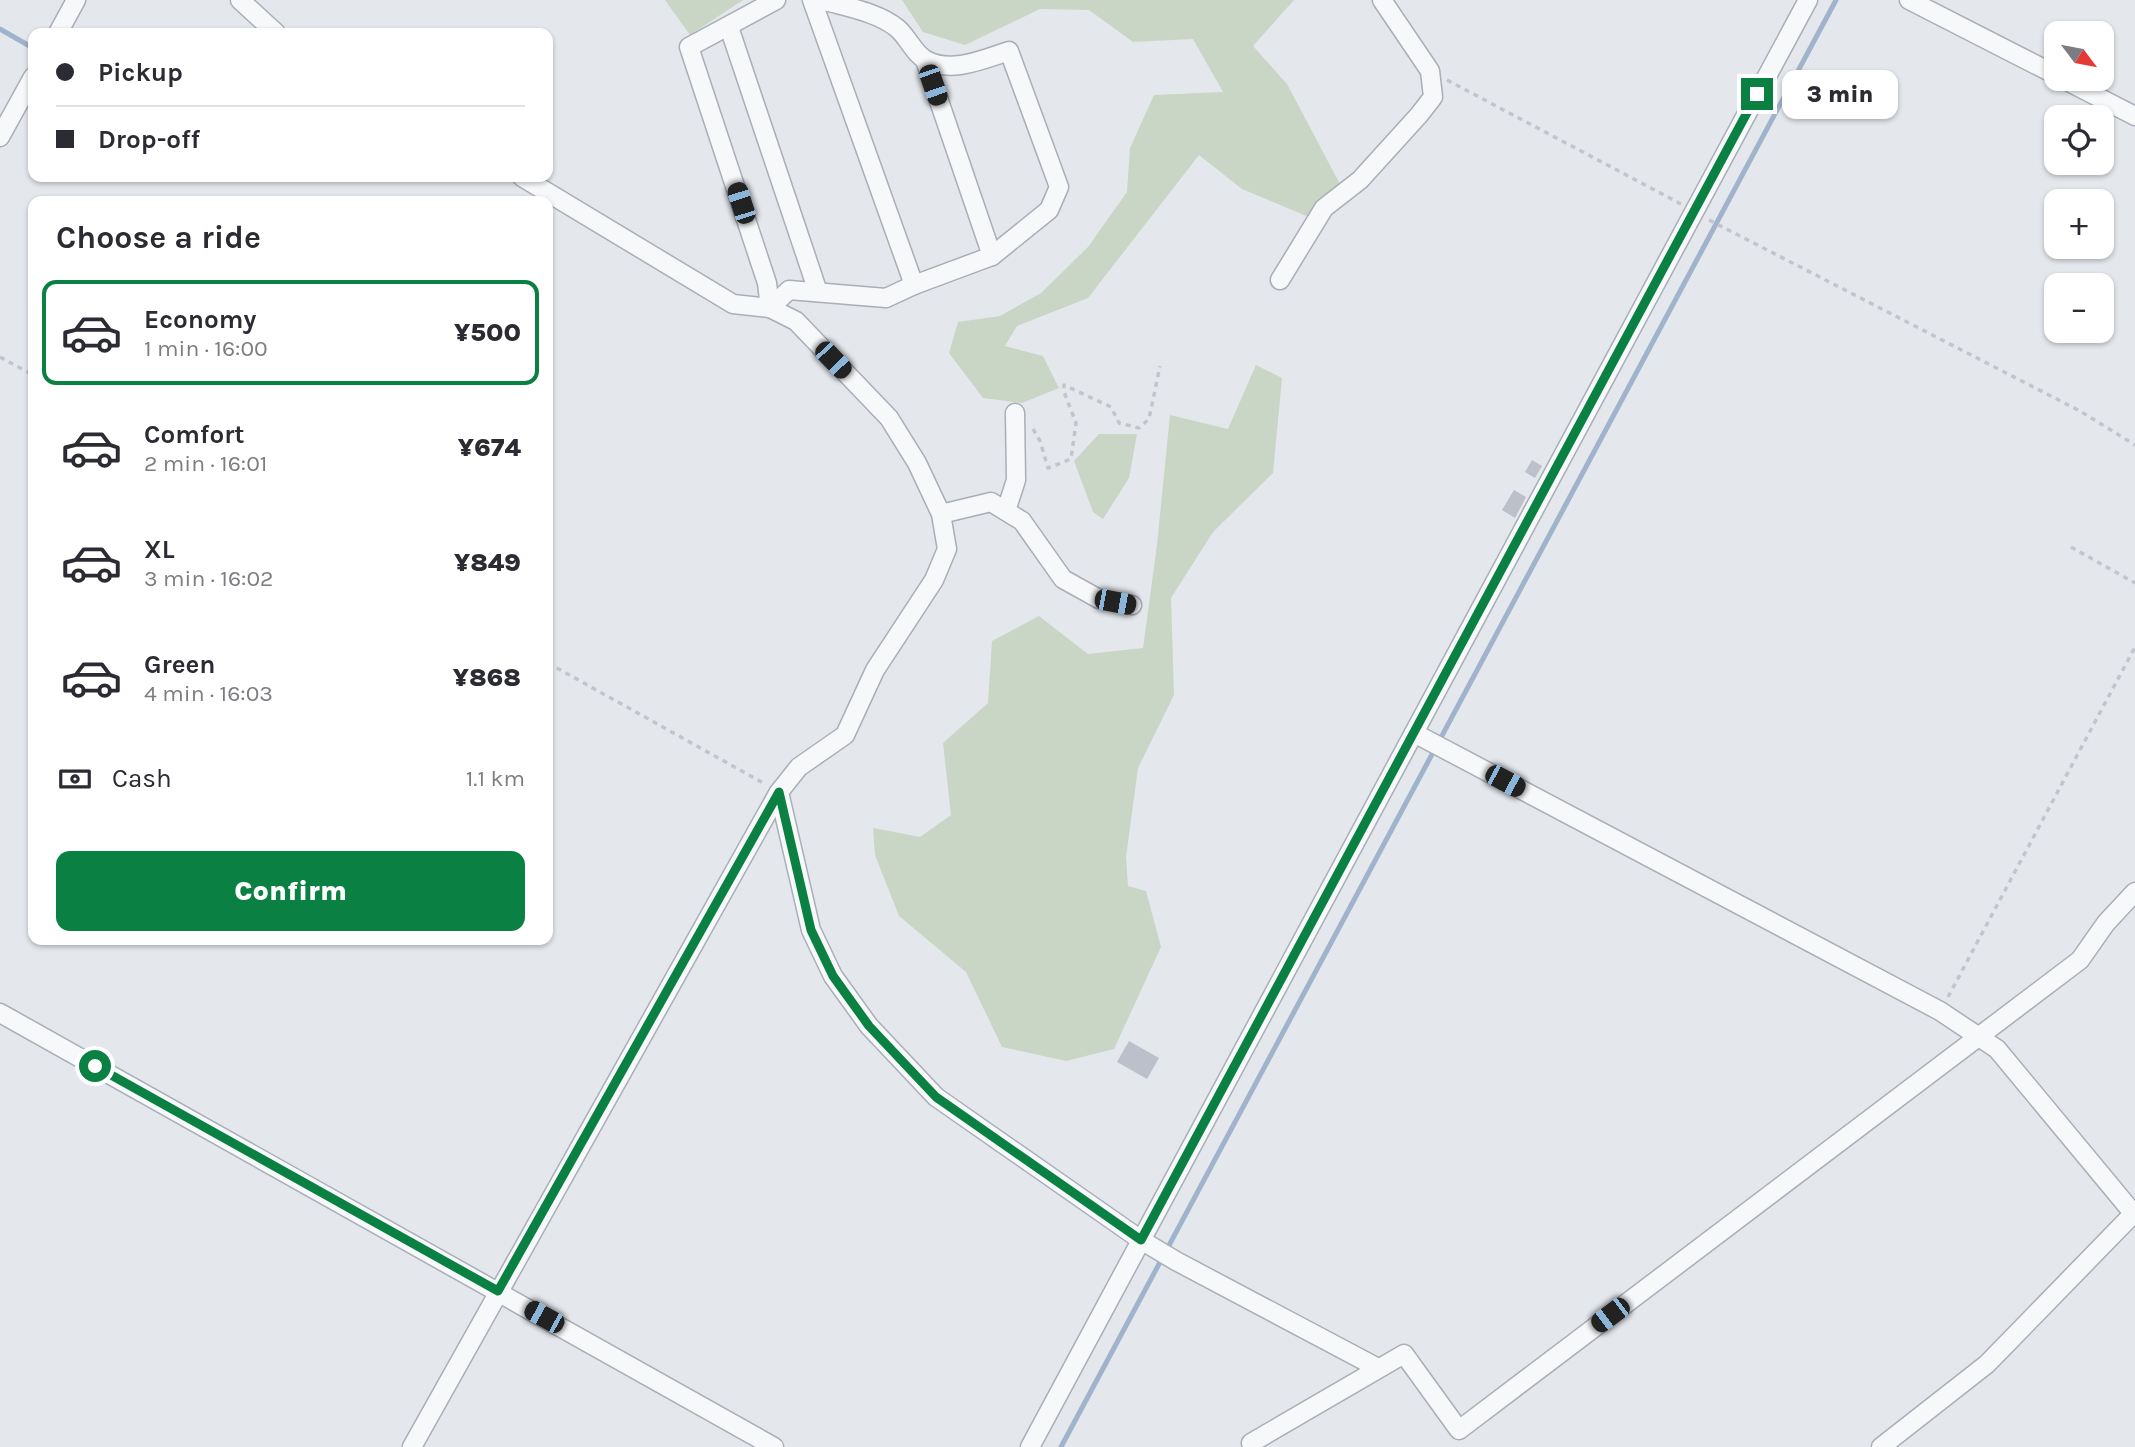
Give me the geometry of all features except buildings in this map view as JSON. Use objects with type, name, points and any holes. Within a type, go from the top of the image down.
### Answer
[{"type":"street","points":[[61,28],[76,0]]},
{"type":"street","points":[[240,0],[271,28]]},
{"type":"street","points":[[771,308],[767,283],[689,47],[776,0]]},
{"type":"street","points":[[812,0],[914,285]]},
{"type":"street","points":[[822,0],[872,15],[897,28],[925,60],[992,256]]},
{"type":"street","points":[[1280,281],[1324,208],[1360,180],[1433,97],[1430,71],[1382,0]]},
{"type":"street","points":[[1030,1447],[1808,0]]},
{"type":"street","points":[[1909,0],[2044,69]]},
{"type":"street","points":[[729,27],[818,292]]},
{"type":"street","points":[[771,308],[789,290],[886,298],[992,256],[1049,210],[1059,187],[1009,51],[974,63],[950,66],[925,60]]},
{"type":"street","points":[[0,137],[28,86]]},
{"type":"street","points":[[2086,91],[2135,116]]},
{"type":"street","points":[[412,1447],[779,792],[799,767],[845,735],[875,670],[934,580],[947,549],[942,514],[917,463],[889,418],[796,321],[771,308],[733,304],[530,182]]},
{"type":"street","points":[[1006,511],[1016,480],[1015,413]]},
{"type":"street","points":[[942,514],[991,502],[1023,521],[1063,579],[1099,599],[1132,605]]},
{"type":"street","points":[[1414,733],[1940,1011],[1979,1035],[1997,1049],[2134,1213],[1987,1364],[1881,1447]]},
{"type":"street","points":[[779,792],[811,930],[833,976],[869,1026],[936,1097],[1141,1240],[1378,1367]]},
{"type":"street","points":[[1253,1447],[1251,1443],[1404,1354],[1459,1430],[2080,960],[2106,923],[2135,892]]},
{"type":"street","points":[[0,1013],[774,1447]]},
{"type":"path","points":[[1430,71],[1736,234],[2068,404],[2135,444]]},
{"type":"path","points":[[0,357],[28,372]]},
{"type":"path","points":[[1015,413],[1022,410],[1040,441],[1048,468],[1071,459],[1076,423],[1064,392],[1064,385],[1111,407],[1119,423],[1139,428],[1149,419],[1160,366]]},
{"type":"path","points":[[2071,547],[2135,583]]},
{"type":"path","points":[[1940,1011],[2135,647]]},
{"type":"path","points":[[553,666],[779,792]]},
{"type":"green space","points":[[665,0],[743,0],[690,35]]},
{"type":"green space","points":[[902,0],[1294,0],[1253,46],[1287,84],[1341,186],[1309,217],[1242,189],[1199,155],[1088,298],[1017,326],[1005,346],[1043,356],[1059,388],[1022,403],[983,398],[949,353],[958,322],[1000,316],[1041,293],[1088,247],[1127,192],[1130,148],[1154,95],[1223,92],[1193,39],[1133,42],[1089,10],[1040,9],[965,45],[923,32]]},
{"type":"green space","points":[[1256,365],[1282,378],[1273,473],[1213,532],[1171,598],[1174,695],[1138,768],[1126,857],[1128,886],[1146,891],[1161,947],[1114,1049],[1066,1061],[1002,1047],[966,972],[899,916],[875,855],[873,828],[920,837],[951,815],[943,743],[988,703],[992,641],[1039,616],[1088,654],[1143,648],[1170,415],[1228,429]]},
{"type":"green space","points":[[1099,434],[1137,434],[1129,478],[1103,519],[1093,512],[1074,461]]},
{"type":"waterway","points":[[1061,1447],[1836,0]]},
{"type":"waterway","points":[[0,29],[28,45]]},
{"type":"route","points":[[95,1066],[498,1291],[779,792],[811,930],[833,976],[869,1026],[936,1097],[1141,1240],[1757,94]]}]
